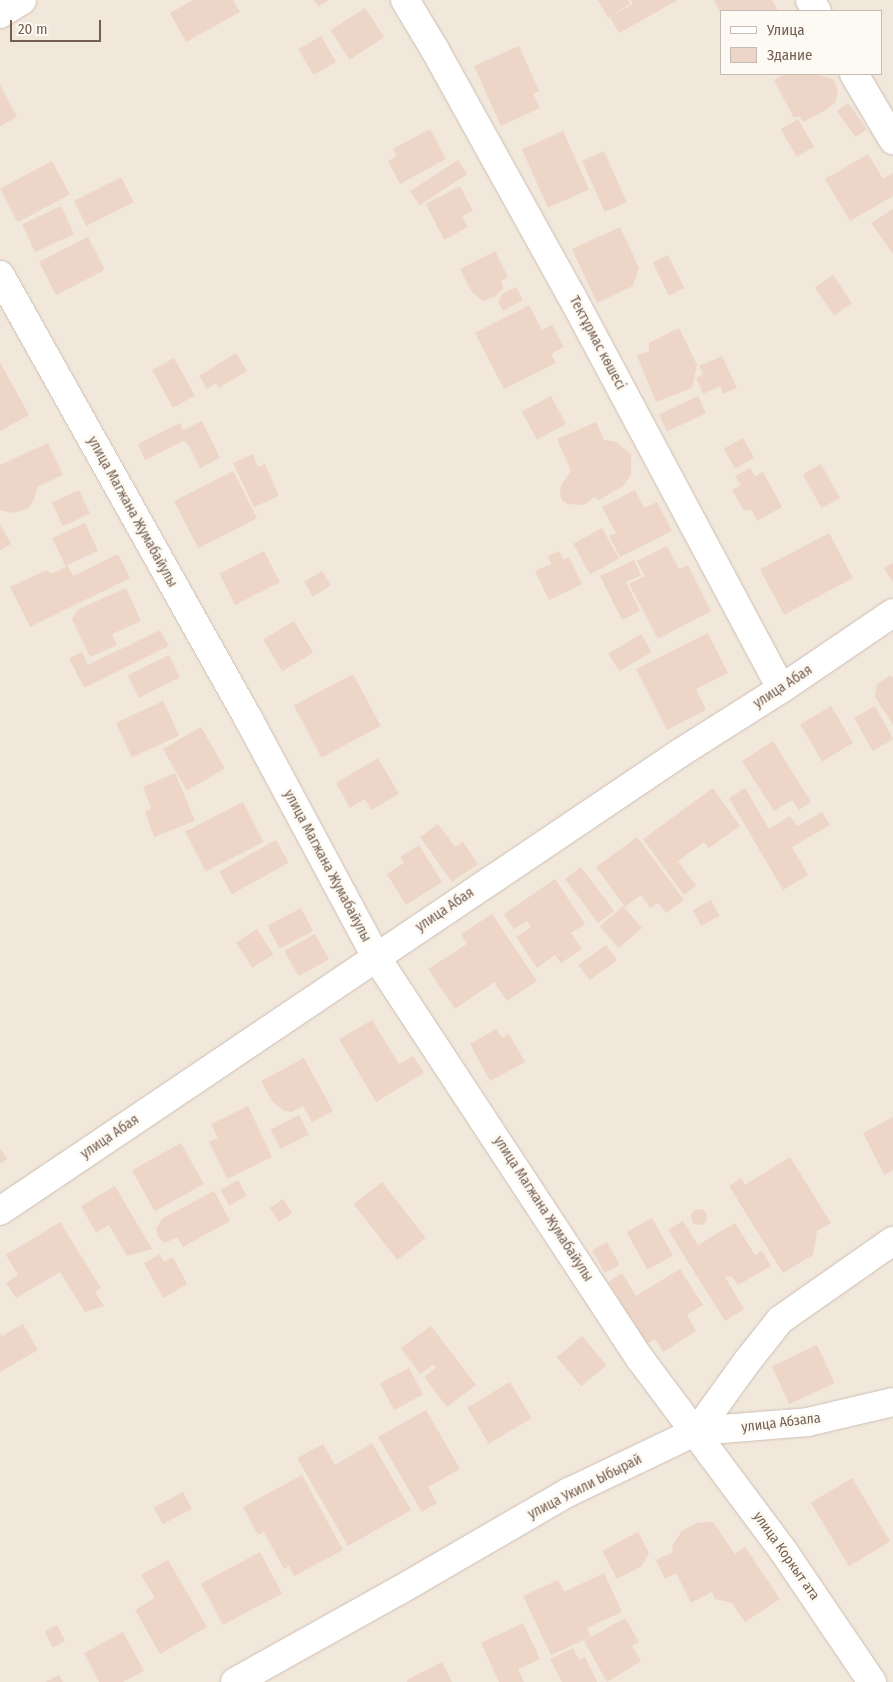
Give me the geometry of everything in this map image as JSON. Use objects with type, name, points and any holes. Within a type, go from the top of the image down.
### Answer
[{"type":"street","points":[[0,14],[22,0]]},
{"type":"street","name":"Тектұрмас көшесі","points":[[405,0],[435,50],[566,286],[781,689]]},
{"type":"street","points":[[855,75],[893,140]]},
{"type":"street","name":"улица Магжана Жумабайулы","points":[[0,276],[249,720],[376,957],[641,1360],[697,1431]]},
{"type":"street","name":"улица Абая","points":[[0,1211],[680,753],[781,689],[893,613]]},
{"type":"street","name":"улица Укили Ыбырай","points":[[235,1682],[569,1492],[697,1431],[780,1320],[893,1241]]},
{"type":"street","name":"улица Абзала","points":[[697,1431],[808,1422],[893,1402]]},
{"type":"street","name":"улица Коркыт ата","points":[[697,1431],[784,1552],[872,1682]]},
{"type":"shaded area","points":[[0,0],[893,0],[893,1682],[0,1682]]},
{"type":"building","points":[[193,0],[233,0],[240,12],[186,42],[170,13]]},
{"type":"building","points":[[314,0],[329,0],[318,7]]},
{"type":"building","points":[[598,0],[628,0],[630,4],[608,18]]},
{"type":"building","points":[[631,0],[678,0],[619,33],[610,17],[633,4]]},
{"type":"building","points":[[714,0],[772,0],[777,10],[720,10]]},
{"type":"building","points":[[365,8],[384,37],[350,60],[331,30]]},
{"type":"building","points":[[321,36],[336,62],[313,75],[298,49]]},
{"type":"building","points":[[519,46],[539,91],[533,94],[540,108],[501,126],[474,66]]},
{"type":"building","points":[[783,75],[819,75],[833,79],[838,90],[836,101],[828,109],[803,122],[799,116],[794,118],[774,80]]},
{"type":"building","points":[[0,85],[17,117],[0,126]]},
{"type":"building","points":[[848,103],[867,129],[855,137],[837,111]]},
{"type":"building","points":[[798,119],[814,147],[797,157],[781,129]]},
{"type":"building","points":[[430,129],[446,159],[400,184],[388,161],[397,156],[393,149]]},
{"type":"building","points":[[563,131],[589,189],[548,208],[522,149]]},
{"type":"building","points":[[604,151],[627,202],[605,212],[582,161]]},
{"type":"building","points":[[868,154],[883,179],[893,173],[893,196],[850,221],[825,179]]},
{"type":"building","points":[[458,160],[467,174],[419,205],[410,191]]},
{"type":"building","points":[[52,161],[70,195],[18,222],[0,189]]},
{"type":"building","points":[[121,177],[134,202],[86,226],[74,201]]},
{"type":"building","points":[[460,186],[473,211],[462,216],[468,227],[444,240],[426,204]]},
{"type":"building","points":[[61,206],[74,234],[35,252],[22,224]]},
{"type":"building","points":[[893,209],[893,254],[871,223]]},
{"type":"building","points":[[620,227],[639,268],[633,286],[597,303],[572,249]]},
{"type":"building","points":[[88,237],[105,270],[56,295],[39,262]]},
{"type":"building","points":[[495,251],[508,277],[501,281],[503,288],[496,296],[483,301],[471,291],[460,269]]},
{"type":"building","points":[[668,255],[684,288],[669,296],[653,262]]},
{"type":"building","points":[[833,275],[852,303],[834,315],[815,287]]},
{"type":"building","points":[[516,287],[523,300],[503,311],[498,302],[502,294]]},
{"type":"building","points":[[529,305],[542,330],[552,325],[564,347],[551,354],[556,363],[504,389],[475,333]]},
{"type":"building","points":[[679,328],[697,365],[692,388],[656,402],[637,356],[649,351],[649,343]]},
{"type":"building","points":[[236,353],[247,371],[219,388],[216,383],[207,389],[199,376]]},
{"type":"building","points":[[722,356],[737,388],[723,394],[720,386],[703,394],[696,378],[703,374],[699,366]]},
{"type":"building","points":[[174,358],[195,396],[173,408],[152,370]]},
{"type":"building","points":[[0,362],[29,415],[0,431]]},
{"type":"building","points":[[551,396],[566,424],[537,440],[522,411]]},
{"type":"building","points":[[698,396],[706,413],[667,431],[659,414]]},
{"type":"building","points":[[202,421],[220,458],[200,468],[188,444],[183,441],[145,460],[138,444],[180,423],[183,430]]},
{"type":"building","points":[[596,422],[604,440],[616,442],[631,454],[631,475],[623,486],[599,500],[594,497],[584,505],[567,504],[562,500],[560,494],[561,485],[571,471],[557,439]]},
{"type":"building","points":[[743,438],[754,458],[735,469],[724,449]]},
{"type":"building","points":[[48,443],[63,475],[37,487],[34,500],[28,508],[13,513],[0,510],[0,465]]},
{"type":"building","points":[[253,454],[258,467],[265,464],[279,496],[254,507],[233,463]]},
{"type":"building","points":[[821,464],[840,498],[822,508],[803,474]]},
{"type":"building","points":[[750,468],[755,476],[763,472],[782,507],[757,521],[752,510],[744,511],[732,490],[741,485],[735,476]]},
{"type":"building","points":[[233,471],[257,518],[198,548],[174,501]]},
{"type":"building","points":[[79,490],[90,514],[63,526],[52,503]]},
{"type":"building","points":[[635,490],[644,508],[657,502],[672,531],[620,557],[609,536],[616,533],[602,507]]},
{"type":"building","points":[[85,523],[98,551],[67,565],[73,576],[118,554],[130,578],[30,627],[10,587],[47,570],[51,574],[66,567],[52,538]]},
{"type":"building","points":[[0,524],[11,544],[0,550]]},
{"type":"building","points":[[602,528],[619,559],[590,575],[573,544]]},
{"type":"building","points":[[829,533],[853,578],[784,615],[760,570]]},
{"type":"building","points":[[667,546],[679,569],[688,565],[711,611],[658,639],[629,584],[645,576],[637,561]]},
{"type":"building","points":[[264,551],[280,582],[235,605],[219,574]]},
{"type":"building","points":[[559,551],[564,560],[569,557],[582,584],[549,600],[535,571],[551,564],[548,556]]},
{"type":"building","points":[[634,560],[641,575],[626,582],[640,611],[622,620],[600,576]]},
{"type":"building","points":[[893,563],[893,582],[884,568]]},
{"type":"building","points":[[322,571],[331,586],[313,596],[304,582]]},
{"type":"building","points":[[126,588],[141,621],[112,634],[117,645],[90,657],[72,619],[77,610]]},
{"type":"building","points":[[294,621],[313,653],[282,671],[263,640]]},
{"type":"building","points":[[160,630],[169,646],[84,688],[69,658],[82,652],[88,665]]},
{"type":"building","points":[[708,633],[728,673],[696,689],[706,710],[667,730],[636,669]]},
{"type":"building","points":[[641,634],[652,652],[619,672],[608,654]]},
{"type":"building","points":[[169,655],[180,677],[139,698],[128,675]]},
{"type":"building","points":[[353,674],[381,726],[322,758],[294,705]]},
{"type":"building","points":[[891,675],[893,678],[893,725],[875,697],[877,684]]},
{"type":"building","points":[[163,701],[179,735],[132,757],[116,723]]},
{"type":"building","points":[[831,706],[853,743],[822,761],[800,725]]},
{"type":"building","points":[[875,706],[893,739],[872,751],[854,718]]},
{"type":"building","points":[[201,727],[225,769],[187,791],[163,749]]},
{"type":"building","points":[[773,741],[811,802],[799,810],[792,800],[774,811],[742,761]]},
{"type":"building","points":[[378,758],[399,794],[371,810],[365,799],[350,808],[336,783]]},
{"type":"building","points":[[175,773],[195,821],[154,837],[145,812],[151,808],[143,787]]},
{"type":"building","points":[[713,788],[740,826],[709,848],[704,842],[678,861],[696,886],[684,895],[643,839]]},
{"type":"building","points":[[745,788],[769,829],[790,816],[797,826],[822,812],[830,825],[792,847],[808,875],[783,890],[729,798]]},
{"type":"building","points":[[243,802],[263,842],[206,872],[185,832]]},
{"type":"building","points":[[438,824],[455,847],[463,842],[478,864],[452,882],[420,837]]},
{"type":"building","points":[[637,837],[684,900],[666,913],[658,903],[650,908],[641,895],[625,907],[596,867]]},
{"type":"building","points":[[276,840],[289,863],[232,894],[219,872]]},
{"type":"building","points":[[419,845],[442,882],[406,905],[387,874],[404,863],[400,857]]},
{"type":"building","points":[[581,867],[614,911],[598,923],[565,879]]},
{"type":"building","points":[[555,879],[585,924],[571,933],[582,949],[561,963],[555,955],[537,968],[516,937],[531,927],[527,921],[514,929],[504,914]]},
{"type":"building","points":[[711,900],[720,916],[701,926],[693,910]]},
{"type":"building","points":[[623,906],[642,928],[619,948],[600,926]]},
{"type":"building","points":[[301,908],[313,931],[280,949],[267,926]]},
{"type":"building","points":[[492,914],[537,981],[507,1001],[494,982],[455,1009],[428,969],[467,944],[461,934]]},
{"type":"building","points":[[257,929],[273,954],[252,968],[236,943]]},
{"type":"building","points":[[315,934],[329,959],[298,976],[284,951]]},
{"type":"building","points":[[606,945],[617,960],[590,980],[578,965]]},
{"type":"building","points":[[372,1020],[399,1064],[413,1056],[424,1073],[376,1102],[339,1039]]},
{"type":"building","points":[[496,1029],[502,1038],[509,1034],[525,1062],[490,1081],[470,1044]]},
{"type":"building","points":[[304,1058],[333,1111],[312,1122],[303,1106],[292,1112],[284,1111],[272,1101],[261,1081]]},
{"type":"building","points":[[248,1106],[272,1157],[227,1179],[209,1142],[218,1138],[211,1124]]},
{"type":"building","points":[[299,1115],[309,1135],[280,1149],[270,1130]]},
{"type":"building","points":[[893,1117],[893,1170],[884,1175],[863,1133]]},
{"type":"building","points":[[181,1143],[204,1184],[155,1211],[132,1170]]},
{"type":"building","points":[[0,1149],[7,1159],[0,1164]]},
{"type":"building","points":[[790,1157],[831,1223],[817,1231],[813,1255],[783,1273],[729,1186],[741,1178],[745,1185]]},
{"type":"building","points":[[238,1180],[247,1196],[229,1205],[221,1190]]},
{"type":"building","points":[[382,1182],[426,1238],[397,1260],[354,1204]]},
{"type":"building","points":[[115,1186],[152,1249],[127,1256],[109,1225],[96,1233],[81,1206]]},
{"type":"building","points":[[214,1191],[230,1221],[183,1247],[177,1237],[165,1243],[158,1237],[156,1228],[163,1218]]},
{"type":"building","points":[[283,1199],[292,1213],[279,1222],[270,1208]]},
{"type":"building","points":[[696,1209],[702,1209],[707,1214],[705,1223],[696,1225],[691,1220],[691,1214]]},
{"type":"building","points":[[652,1218],[673,1256],[647,1270],[627,1232]]},
{"type":"building","points":[[683,1221],[698,1245],[735,1223],[755,1255],[762,1251],[771,1266],[738,1285],[731,1276],[725,1277],[744,1309],[725,1321],[668,1230]]},
{"type":"building","points":[[60,1222],[101,1288],[95,1292],[104,1306],[85,1312],[60,1272],[16,1298],[6,1283],[18,1275],[6,1255]]},
{"type":"building","points":[[607,1242],[620,1265],[605,1273],[592,1250]]},
{"type":"building","points":[[160,1254],[164,1262],[173,1257],[187,1284],[163,1298],[144,1263]]},
{"type":"building","points":[[680,1269],[703,1305],[687,1315],[696,1331],[663,1352],[655,1339],[647,1344],[608,1282],[622,1273],[636,1296]]},
{"type":"building","points":[[23,1324],[38,1350],[0,1372],[0,1332],[2,1336]]},
{"type":"building","points":[[431,1326],[476,1385],[447,1407],[424,1377],[436,1368],[434,1364],[420,1374],[401,1348]]},
{"type":"building","points":[[582,1336],[606,1365],[581,1386],[557,1357]]},
{"type":"building","points":[[817,1345],[835,1383],[789,1404],[772,1366]]},
{"type":"building","points":[[409,1368],[423,1394],[394,1410],[380,1383]]},
{"type":"building","points":[[510,1382],[532,1418],[489,1444],[467,1408]]},
{"type":"building","points":[[426,1410],[460,1469],[428,1487],[437,1503],[422,1512],[378,1437]]},
{"type":"building","points":[[372,1443],[411,1510],[348,1546],[297,1458],[323,1444],[335,1465]]},
{"type":"building","points":[[302,1475],[343,1550],[294,1576],[289,1566],[284,1569],[264,1532],[258,1535],[243,1507]]},
{"type":"building","points":[[852,1478],[890,1541],[849,1566],[811,1503]]},
{"type":"building","points":[[183,1492],[192,1509],[163,1524],[154,1507]]},
{"type":"building","points":[[713,1522],[735,1554],[745,1547],[780,1599],[745,1622],[732,1603],[715,1599],[712,1592],[691,1603],[676,1573],[665,1579],[656,1560],[673,1552],[672,1546],[682,1531],[697,1523]]},
{"type":"building","points":[[638,1532],[649,1553],[642,1566],[617,1579],[602,1551]]},
{"type":"building","points":[[260,1552],[282,1593],[223,1625],[201,1583]]},
{"type":"building","points":[[168,1560],[207,1627],[160,1654],[135,1610],[155,1598],[141,1575]]},
{"type":"building","points":[[604,1573],[622,1612],[587,1628],[591,1637],[551,1655],[523,1596],[558,1580],[564,1592]]},
{"type":"building","points":[[625,1618],[639,1642],[632,1646],[641,1661],[607,1682],[584,1641]]},
{"type":"building","points":[[523,1623],[540,1659],[518,1669],[524,1682],[499,1682],[481,1643]]},
{"type":"building","points":[[57,1625],[65,1641],[53,1647],[45,1631]]},
{"type":"building","points":[[123,1632],[144,1671],[123,1682],[99,1682],[84,1653]]},
{"type":"building","points":[[573,1648],[579,1660],[585,1657],[597,1682],[562,1682],[550,1659]]},
{"type":"building","points":[[442,1662],[452,1682],[407,1682],[407,1680]]},
{"type":"building","points":[[59,1675],[63,1682],[45,1682]]}]
